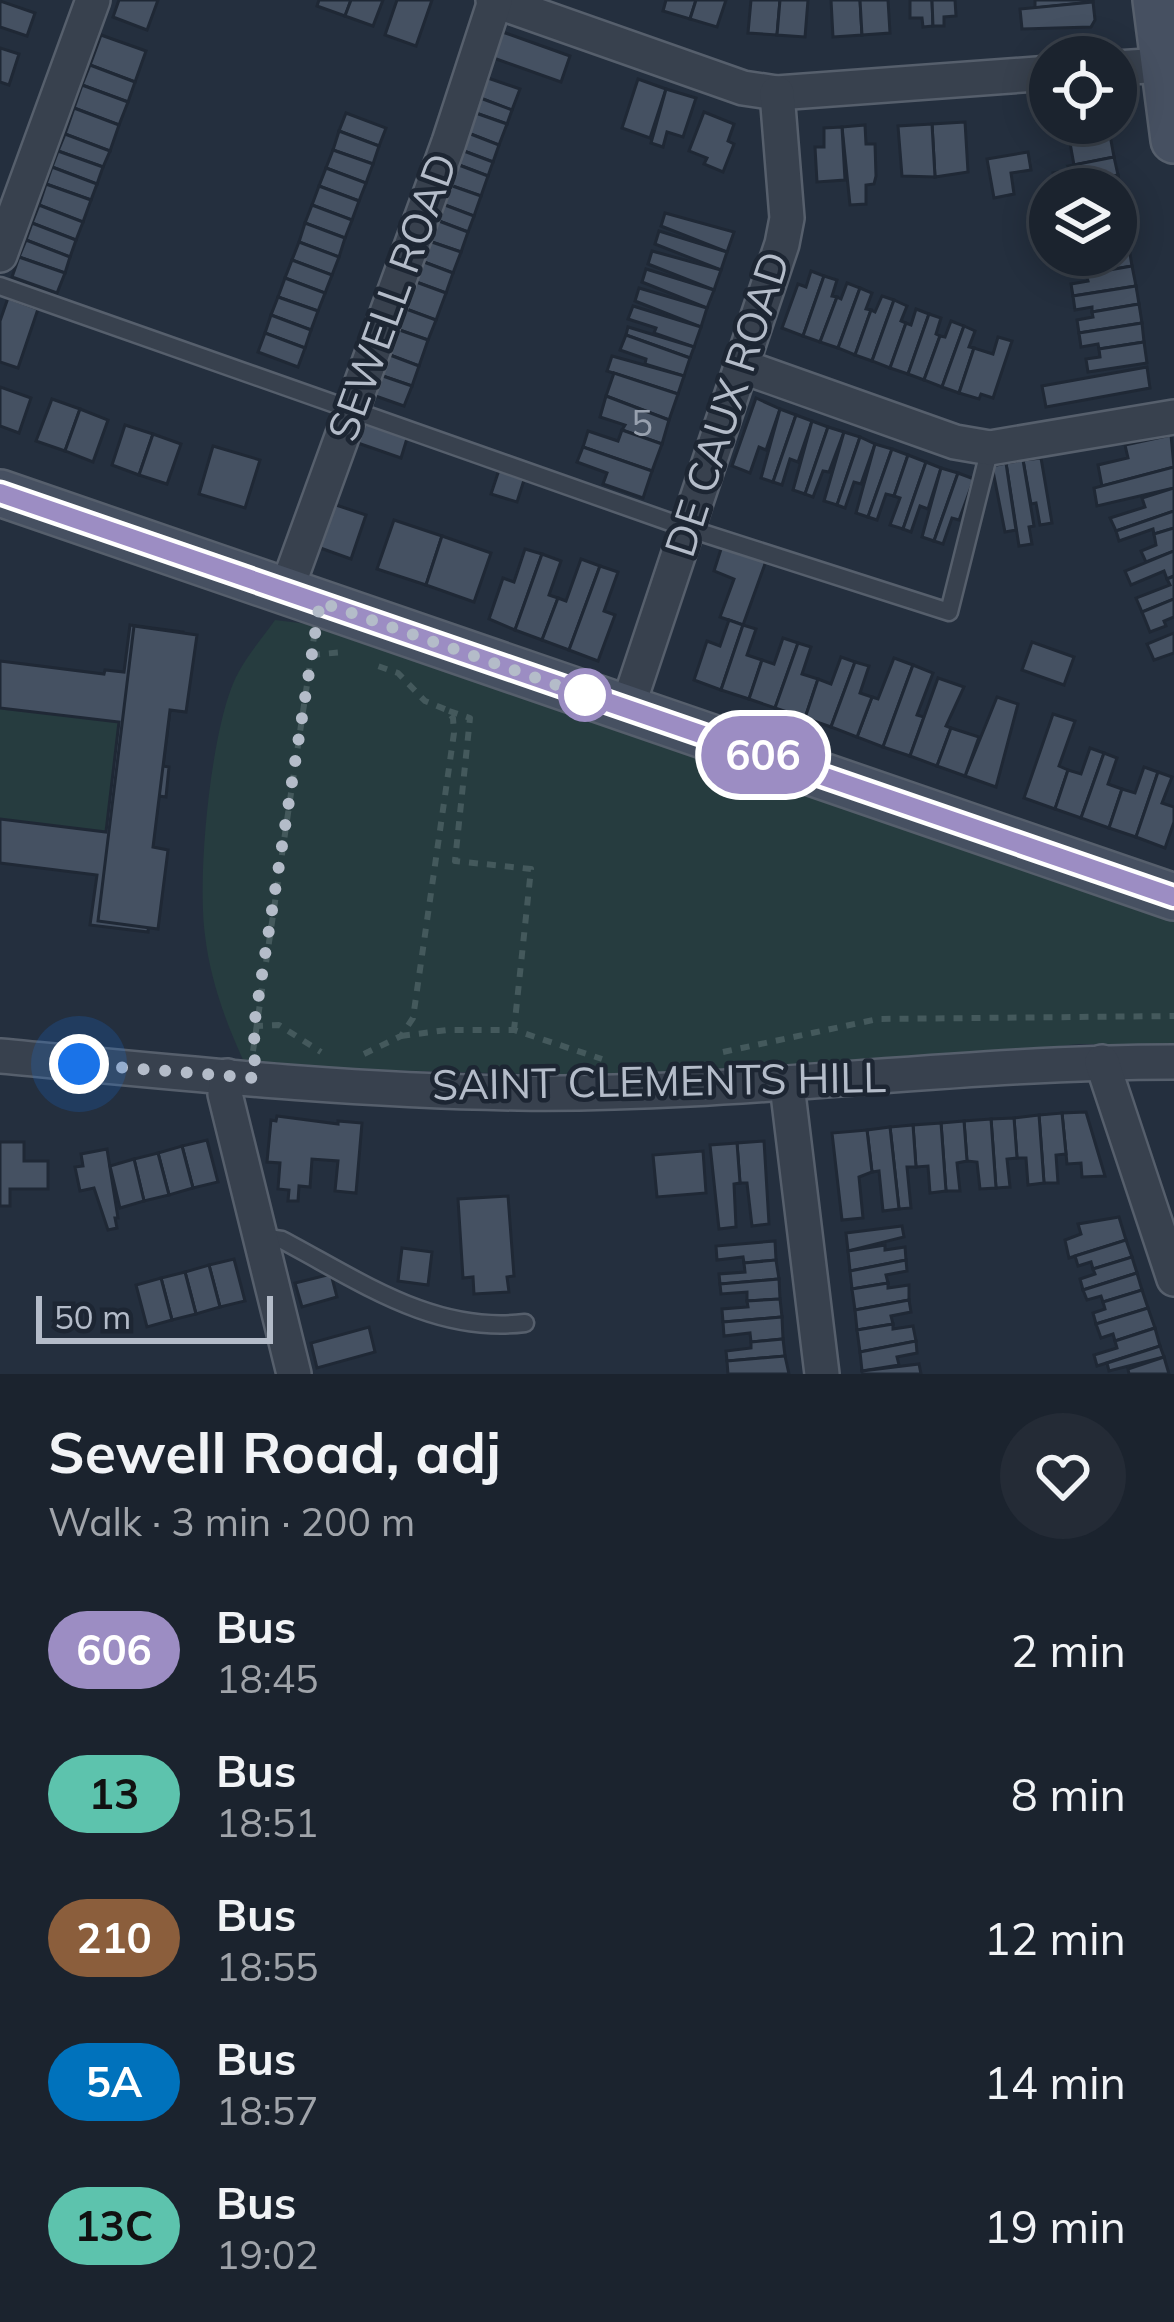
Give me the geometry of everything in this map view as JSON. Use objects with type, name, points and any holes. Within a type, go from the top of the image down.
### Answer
[{"type":"main road","points":[[1156,0],[1174,140]]},
{"type":"main road","points":[[0,493],[1174,898]]},
{"type":"street","points":[[0,255],[93,0]]},
{"type":"street","points":[[494,0],[743,88],[777,93],[1029,75]]},
{"type":"street","name":"SEWELL ROAD","points":[[303,597],[351,408],[449,142],[494,0]]},
{"type":"street","points":[[1137,67],[1163,65]]},
{"type":"street","name":"DE CAUX ROAD","points":[[626,710],[782,244],[787,218],[777,93]]},
{"type":"street","points":[[741,365],[956,442],[990,448],[1174,417]]},
{"type":"street","name":"SAINT CLEMENTS HILL","points":[[0,1056],[241,1077],[519,1093],[787,1085],[1102,1062],[1174,1062]]},
{"type":"street","points":[[1102,1062],[1174,1279]]},
{"type":"street","points":[[241,1077],[225,1094],[294,1374]]},
{"type":"street","points":[[787,1085],[822,1374]]},
{"type":"lane","points":[[0,286],[687,528],[949,612],[990,448]]},
{"type":"lane","points":[[261,1237],[282,1240],[401,1305],[462,1323],[493,1327],[525,1323]]},
{"type":"path","points":[[241,1077],[254,1026],[311,655],[303,597]]},
{"type":"path","points":[[311,655],[351,651]]},
{"type":"path","points":[[364,660],[398,673],[425,701],[470,718],[455,861],[531,869],[514,1030]]},
{"type":"path","points":[[401,1036],[413,1018],[454,733],[447,710]]},
{"type":"path","points":[[714,1053],[878,1019],[1174,1016]]},
{"type":"path","points":[[254,1026],[279,1025],[325,1054]]},
{"type":"path","points":[[363,1054],[401,1036],[514,1030],[607,1060]]},
{"type":"green space","points":[[275,620],[316,625],[936,834],[1174,921],[1174,1045],[1079,1044],[776,1074],[671,1078],[246,1066],[220,1002],[207,952],[204,846],[211,776],[231,689]]},
{"type":"green space","points":[[0,708],[119,722],[106,832],[0,819]]},
{"type":"building","points":[[119,0],[158,0],[147,30],[113,17]]},
{"type":"building","points":[[319,0],[351,0],[345,16],[317,6]]},
{"type":"building","points":[[351,0],[383,0],[373,26],[345,16]]},
{"type":"building","points":[[397,0],[432,0],[416,46],[385,35]]},
{"type":"building","points":[[666,0],[696,0],[690,19],[663,11]]},
{"type":"building","points":[[696,0],[726,0],[717,27],[690,19]]},
{"type":"building","points":[[751,0],[780,0],[777,35],[748,33]]},
{"type":"building","points":[[780,0],[808,0],[805,37],[777,35]]},
{"type":"building","points":[[831,0],[860,0],[862,35],[833,37]]},
{"type":"building","points":[[860,0],[888,0],[890,33],[862,35]]},
{"type":"building","points":[[910,0],[932,0],[933,26],[923,27],[922,18],[910,18]]},
{"type":"building","points":[[932,0],[955,0],[956,16],[944,17],[944,26],[933,26]]},
{"type":"building","points":[[1035,0],[1093,0],[1093,2],[1035,8]]},
{"type":"building","points":[[0,1],[35,13],[27,36],[0,27]]},
{"type":"building","points":[[1093,2],[1091,27],[1022,29],[1020,9]]},
{"type":"building","points":[[497,30],[570,56],[561,82],[488,56]]},
{"type":"building","points":[[101,35],[146,51],[135,82],[90,65]]},
{"type":"building","points":[[0,48],[19,54],[9,85],[0,82]]},
{"type":"building","points":[[90,65],[135,82],[128,102],[82,85]]},
{"type":"building","points":[[482,76],[520,89],[512,110],[475,96]]},
{"type":"building","points":[[638,79],[666,89],[650,138],[622,128]]},
{"type":"building","points":[[82,85],[128,102],[119,125],[74,108]]},
{"type":"building","points":[[666,89],[696,98],[683,137],[667,132],[663,147],[651,143]]},
{"type":"building","points":[[475,96],[512,110],[507,124],[470,111]]},
{"type":"building","points":[[74,108],[119,125],[110,151],[65,134]]},
{"type":"building","points":[[470,111],[507,124],[499,145],[463,131]]},
{"type":"building","points":[[704,112],[734,124],[728,141],[734,144],[723,172],[689,151]]},
{"type":"building","points":[[346,113],[386,128],[379,146],[339,131]]},
{"type":"building","points":[[965,122],[968,172],[935,177],[932,124]]},
{"type":"building","points":[[932,124],[935,177],[902,176],[898,126]]},
{"type":"building","points":[[865,125],[866,144],[875,144],[876,176],[874,184],[866,185],[866,204],[850,205],[842,127]]},
{"type":"building","points":[[842,127],[845,180],[817,182],[815,147],[824,147],[824,128]]},
{"type":"building","points":[[339,131],[379,146],[373,164],[333,150]]},
{"type":"building","points":[[463,131],[499,145],[493,162],[456,148]]},
{"type":"building","points":[[65,134],[110,151],[103,167],[58,151]]},
{"type":"building","points":[[1070,144],[1112,144],[1114,157],[1074,165]]},
{"type":"building","points":[[456,148],[493,162],[488,176],[451,162]]},
{"type":"building","points":[[333,150],[373,164],[366,183],[326,168]]},
{"type":"building","points":[[58,151],[103,167],[97,184],[52,167]]},
{"type":"building","points":[[1028,152],[1031,168],[1011,173],[1014,194],[994,198],[987,159]]},
{"type":"building","points":[[1114,157],[1116,168],[1069,168]]},
{"type":"building","points":[[451,162],[488,176],[481,196],[444,183]]},
{"type":"building","points":[[52,167],[97,184],[91,200],[46,184]]},
{"type":"building","points":[[326,168],[366,183],[359,201],[319,186]]},
{"type":"building","points":[[444,183],[481,196],[474,216],[437,202]]},
{"type":"building","points":[[46,184],[91,200],[83,222],[39,205]]},
{"type":"building","points":[[319,186],[359,201],[352,220],[312,205]]},
{"type":"building","points":[[437,202],[474,216],[468,232],[431,218]]},
{"type":"building","points":[[39,205],[83,222],[76,240],[32,223]]},
{"type":"building","points":[[312,205],[352,220],[345,238],[305,223]]},
{"type":"building","points":[[665,213],[734,232],[727,252],[661,226]]},
{"type":"building","points":[[431,218],[468,232],[461,252],[423,239]]},
{"type":"building","points":[[32,223],[76,240],[70,257],[26,240]]},
{"type":"building","points":[[305,223],[345,238],[339,257],[299,242]]},
{"type":"building","points":[[659,231],[727,252],[721,270],[655,244]]},
{"type":"building","points":[[423,239],[461,252],[453,273],[416,259]]},
{"type":"building","points":[[26,240],[70,257],[65,273],[19,257]]},
{"type":"building","points":[[299,242],[339,257],[332,275],[292,260]]},
{"type":"building","points":[[652,251],[721,270],[714,290],[648,264]]},
{"type":"building","points":[[19,257],[65,273],[57,293],[12,277]]},
{"type":"building","points":[[416,259],[453,273],[446,293],[408,279]]},
{"type":"building","points":[[292,260],[332,275],[325,293],[285,278]]},
{"type":"building","points":[[646,269],[714,290],[707,308],[642,282]]},
{"type":"building","points":[[811,271],[824,276],[803,336],[782,328],[798,284],[806,287]]},
{"type":"building","points":[[824,276],[837,280],[832,296],[837,297],[820,342],[803,336]]},
{"type":"building","points":[[1087,276],[1134,276],[1136,286],[1073,296],[1071,284],[1088,281]]},
{"type":"building","points":[[285,278],[325,293],[318,311],[278,297]]},
{"type":"building","points":[[408,279],[446,293],[436,320],[398,306]]},
{"type":"building","points":[[847,283],[860,288],[838,348],[820,342]]},
{"type":"building","points":[[1136,286],[1139,304],[1075,310],[1073,296]]},
{"type":"building","points":[[639,288],[707,308],[701,327],[635,301]]},
{"type":"building","points":[[860,288],[872,293],[866,309],[871,310],[855,355],[838,348]]},
{"type":"building","points":[[882,296],[894,300],[872,361],[855,355],[871,310],[875,312]]},
{"type":"building","points":[[278,297],[318,311],[311,330],[271,315]]},
{"type":"building","points":[[8,298],[38,309],[18,368],[0,362],[0,321]]},
{"type":"building","points":[[894,300],[907,306],[901,321],[906,323],[890,368],[872,361]]},
{"type":"building","points":[[1139,304],[1142,323],[1079,333],[1077,320],[1093,317],[1092,312]]},
{"type":"building","points":[[398,306],[436,320],[428,340],[391,327]]},
{"type":"building","points":[[633,306],[701,327],[694,347],[628,319]]},
{"type":"building","points":[[916,309],[929,314],[908,374],[890,368]]},
{"type":"building","points":[[929,314],[941,318],[936,334],[940,336],[924,380],[908,374]]},
{"type":"building","points":[[271,315],[311,330],[305,348],[265,333]]},
{"type":"building","points":[[951,321],[964,326],[942,387],[924,380],[940,336],[945,337]]},
{"type":"building","points":[[1142,323],[1144,342],[1081,347],[1079,333]]},
{"type":"building","points":[[964,326],[975,331],[969,347],[974,348],[959,393],[942,387]]},
{"type":"building","points":[[391,327],[428,340],[419,366],[382,352]]},
{"type":"building","points":[[628,327],[694,347],[690,358],[626,335]]},
{"type":"building","points":[[265,333],[305,348],[298,367],[258,352]]},
{"type":"building","points":[[626,335],[690,358],[684,376],[620,350]]},
{"type":"building","points":[[998,337],[1012,341],[993,398],[959,393],[974,348],[993,354]]},
{"type":"building","points":[[1144,342],[1147,363],[1088,372],[1086,359],[1100,357],[1099,349]]},
{"type":"building","points":[[382,352],[419,366],[412,386],[374,373]]},
{"type":"building","points":[[612,356],[684,376],[678,394],[607,371]]},
{"type":"building","points":[[1147,367],[1150,388],[1046,407],[1042,386]]},
{"type":"building","points":[[374,373],[412,386],[404,406],[367,393]]},
{"type":"building","points":[[614,373],[678,394],[669,420],[606,396]]},
{"type":"building","points":[[0,387],[31,398],[19,433],[0,426]]},
{"type":"building","points":[[606,396],[669,420],[662,444],[600,417]]},
{"type":"building","points":[[756,398],[780,409],[766,450],[759,447],[750,473],[732,466]]},
{"type":"building","points":[[52,399],[80,409],[65,451],[36,441]]},
{"type":"building","points":[[80,409],[108,420],[93,462],[65,451]]},
{"type":"building","points":[[780,409],[796,415],[773,482],[761,478]]},
{"type":"building","points":[[796,415],[812,421],[798,462],[790,459],[782,485],[773,482]]},
{"type":"building","points":[[361,416],[409,432],[401,458],[352,441]]},
{"type":"building","points":[[812,421],[828,427],[805,494],[793,490]]},
{"type":"building","points":[[125,425],[153,434],[139,475],[112,465]]},
{"type":"building","points":[[828,427],[844,432],[829,472],[823,471],[813,497],[805,494]]},
{"type":"building","points":[[622,430],[662,444],[652,471],[583,447],[588,431],[618,441]]},
{"type":"building","points":[[844,432],[860,437],[837,505],[824,501]]},
{"type":"building","points":[[153,434],[181,444],[167,484],[139,475]]},
{"type":"building","points":[[1171,435],[1174,467],[1102,486],[1098,465],[1128,458],[1125,445]]},
{"type":"building","points":[[860,437],[875,444],[861,484],[854,482],[845,508],[837,505]]},
{"type":"building","points":[[875,444],[892,449],[868,517],[856,513]]},
{"type":"building","points":[[213,446],[260,460],[245,508],[199,494]]},
{"type":"building","points":[[583,447],[652,471],[643,498],[603,484],[607,473],[577,462]]},
{"type":"building","points":[[892,449],[908,455],[894,496],[886,494],[877,520],[868,517]]},
{"type":"building","points":[[908,455],[926,462],[903,529],[890,525]]},
{"type":"building","points":[[1041,458],[1052,523],[1040,525],[1023,460]]},
{"type":"building","points":[[1023,460],[1034,526],[1029,527],[1032,544],[1019,546],[1006,463]]},
{"type":"building","points":[[926,462],[941,468],[928,509],[920,506],[911,532],[903,529]]},
{"type":"building","points":[[1006,463],[1016,530],[1005,532],[992,466]]},
{"type":"building","points":[[500,467],[525,477],[517,502],[491,494]]},
{"type":"building","points":[[1174,467],[1174,488],[1097,506],[1094,488]]},
{"type":"building","points":[[941,468],[958,473],[934,541],[922,537]]},
{"type":"building","points":[[958,473],[974,479],[959,520],[952,518],[943,544],[934,541]]},
{"type":"building","points":[[1174,488],[1174,511],[1116,531],[1110,518],[1145,507],[1142,498]]},
{"type":"building","points":[[327,502],[366,515],[351,559],[312,545]]},
{"type":"building","points":[[1174,511],[1174,528],[1154,534],[1153,529],[1119,541],[1116,531]]},
{"type":"building","points":[[394,520],[442,536],[426,585],[377,569]]},
{"type":"building","points":[[1174,528],[1174,551],[1146,562],[1141,551],[1156,545],[1154,534]]},
{"type":"building","points":[[442,536],[491,553],[474,602],[426,585]]},
{"type":"building","points":[[722,546],[766,561],[743,625],[720,617],[734,579],[714,571]]},
{"type":"building","points":[[525,549],[542,554],[515,630],[489,619],[503,578],[514,582]]},
{"type":"building","points":[[1174,551],[1174,576],[1167,579],[1164,571],[1131,585],[1125,571]]},
{"type":"building","points":[[542,554],[561,561],[549,595],[558,598],[542,640],[515,630]]},
{"type":"building","points":[[581,559],[600,566],[569,650],[542,640],[558,598],[566,601]]},
{"type":"building","points":[[600,566],[618,572],[604,611],[615,615],[598,661],[569,650]]},
{"type":"building","points":[[1174,576],[1174,599],[1142,612],[1136,598],[1170,585],[1167,579]]},
{"type":"building","points":[[1174,599],[1174,617],[1150,632],[1142,612]]},
{"type":"building","points":[[729,620],[743,625],[721,690],[694,680],[707,641],[720,646]]},
{"type":"building","points":[[130,625],[183,632],[180,654],[189,655],[182,711],[170,710],[163,766],[169,767],[166,797],[159,796],[152,849],[166,851],[158,910],[150,910],[148,932],[90,925],[97,875],[0,863],[0,819],[106,832],[119,722],[0,708],[0,661],[104,674],[105,670],[124,672]]},
{"type":"building","points":[[743,625],[756,629],[747,655],[762,660],[749,699],[721,690]]},
{"type":"building","points":[[134,626],[197,635],[186,712],[170,710],[153,847],[168,850],[158,929],[98,921]]},
{"type":"building","points":[[1174,633],[1174,653],[1154,660],[1147,644]]},
{"type":"building","points":[[783,638],[798,643],[775,708],[749,699],[762,660],[774,664]]},
{"type":"building","points":[[1032,642],[1074,657],[1064,685],[1022,670]]},
{"type":"building","points":[[798,643],[811,647],[802,674],[818,679],[805,718],[775,708]]},
{"type":"building","points":[[841,657],[855,662],[831,727],[805,718],[818,679],[831,684]]},
{"type":"building","points":[[894,658],[913,665],[883,747],[857,737]]},
{"type":"building","points":[[855,662],[869,666],[860,693],[872,697],[857,737],[831,727]]},
{"type":"building","points":[[913,665],[933,673],[917,715],[924,717],[910,756],[883,747]]},
{"type":"building","points":[[938,678],[964,687],[946,726],[951,728],[937,766],[910,756]]},
{"type":"building","points":[[997,697],[1018,704],[996,787],[965,776]]},
{"type":"building","points":[[1053,714],[1075,721],[1059,766],[1068,770],[1055,809],[1024,798]]},
{"type":"building","points":[[951,728],[979,737],[965,776],[937,766]]},
{"type":"building","points":[[1090,748],[1104,753],[1081,818],[1055,809],[1068,770],[1081,774]]},
{"type":"building","points":[[1104,753],[1117,758],[1108,784],[1122,789],[1109,828],[1081,818]]},
{"type":"building","points":[[1144,767],[1158,772],[1136,837],[1109,828],[1122,789],[1135,793]]},
{"type":"building","points":[[1158,772],[1172,777],[1162,803],[1174,807],[1165,848],[1136,837]]},
{"type":"building","points":[[1086,1112],[1105,1176],[1082,1177],[1081,1163],[1067,1164],[1062,1113]]},
{"type":"building","points":[[1062,1113],[1066,1154],[1056,1155],[1058,1183],[1044,1183],[1039,1115]]},
{"type":"building","points":[[1039,1115],[1044,1183],[1028,1185],[1026,1158],[1017,1158],[1014,1118]]},
{"type":"building","points":[[277,1116],[362,1123],[356,1193],[335,1191],[338,1161],[312,1159],[310,1187],[299,1186],[298,1201],[288,1201],[289,1190],[278,1189],[280,1163],[267,1162],[271,1120],[276,1121]]},
{"type":"building","points":[[1014,1118],[1017,1158],[1007,1159],[1010,1187],[996,1188],[991,1119]]},
{"type":"building","points":[[991,1119],[996,1188],[980,1189],[977,1162],[967,1161],[964,1121]]},
{"type":"building","points":[[964,1121],[967,1161],[957,1163],[960,1191],[946,1191],[941,1123]]},
{"type":"building","points":[[941,1123],[946,1191],[930,1193],[928,1166],[916,1167],[913,1125]]},
{"type":"building","points":[[913,1125],[916,1167],[907,1167],[911,1208],[899,1209],[890,1127]]},
{"type":"building","points":[[890,1127],[899,1209],[883,1211],[879,1171],[872,1172],[867,1130]]},
{"type":"building","points":[[867,1130],[872,1172],[859,1177],[863,1218],[842,1220],[832,1133]]},
{"type":"building","points":[[207,1140],[218,1182],[193,1188],[182,1146]]},
{"type":"building","points":[[764,1141],[769,1224],[752,1226],[747,1183],[740,1183],[737,1143]]},
{"type":"building","points":[[0,1142],[24,1142],[24,1161],[48,1161],[48,1189],[10,1189],[10,1206],[0,1206]]},
{"type":"building","points":[[737,1143],[736,1227],[719,1229],[710,1145]]},
{"type":"building","points":[[182,1146],[193,1188],[169,1195],[158,1153]]},
{"type":"building","points":[[107,1149],[118,1218],[117,1228],[108,1230],[94,1188],[80,1191],[75,1167],[83,1166],[81,1154]]},
{"type":"building","points":[[703,1151],[706,1193],[657,1197],[653,1155]]},
{"type":"building","points":[[158,1153],[169,1195],[144,1201],[134,1159]]},
{"type":"building","points":[[134,1159],[144,1201],[120,1208],[110,1166]]},
{"type":"building","points":[[508,1196],[514,1276],[507,1277],[509,1292],[474,1294],[473,1277],[463,1278],[458,1199]]},
{"type":"building","points":[[1119,1217],[1126,1240],[1069,1258],[1065,1240],[1081,1234],[1078,1224]]},
{"type":"building","points":[[902,1226],[904,1237],[848,1251],[846,1233]]},
{"type":"building","points":[[1126,1240],[1132,1257],[1093,1269],[1091,1262],[1078,1266],[1075,1256]]},
{"type":"building","points":[[775,1241],[776,1260],[717,1260],[716,1246]]},
{"type":"building","points":[[885,1245],[885,1250],[905,1247],[906,1260],[850,1271],[848,1251]]},
{"type":"building","points":[[402,1248],[432,1252],[428,1285],[398,1281]]},
{"type":"building","points":[[1132,1257],[1137,1273],[1083,1290],[1080,1279],[1095,1274],[1093,1269]]},
{"type":"building","points":[[234,1259],[245,1301],[220,1307],[209,1265]]},
{"type":"building","points":[[776,1260],[779,1279],[720,1284],[719,1274],[745,1272],[744,1263]]},
{"type":"building","points":[[906,1260],[907,1271],[886,1275],[888,1283],[852,1289],[850,1271]]},
{"type":"building","points":[[209,1265],[220,1307],[196,1314],[185,1272]]},
{"type":"building","points":[[185,1272],[196,1314],[172,1320],[161,1278]]},
{"type":"building","points":[[1137,1273],[1142,1290],[1103,1302],[1101,1296],[1087,1300],[1083,1290]]},
{"type":"building","points":[[331,1274],[337,1297],[302,1307],[295,1283]]},
{"type":"building","points":[[161,1278],[172,1320],[147,1327],[136,1285]]},
{"type":"building","points":[[779,1279],[780,1299],[747,1301],[747,1292],[721,1294],[720,1284]]},
{"type":"building","points":[[888,1283],[888,1288],[909,1285],[909,1300],[855,1310],[852,1289]]},
{"type":"building","points":[[1142,1290],[1148,1308],[1096,1324],[1093,1313],[1105,1309],[1103,1302]]},
{"type":"building","points":[[780,1299],[782,1317],[723,1322],[722,1309],[748,1307],[747,1301]]},
{"type":"building","points":[[909,1300],[911,1312],[891,1316],[893,1324],[857,1330],[855,1310]]},
{"type":"building","points":[[1148,1308],[1155,1328],[1115,1341],[1113,1334],[1101,1338],[1096,1324]]},
{"type":"building","points":[[782,1317],[783,1339],[751,1342],[750,1333],[724,1336],[723,1322]]},
{"type":"building","points":[[893,1324],[893,1329],[913,1326],[916,1341],[860,1352],[857,1330]]},
{"type":"building","points":[[369,1327],[375,1352],[317,1368],[311,1343]]},
{"type":"building","points":[[1155,1328],[1160,1346],[1097,1366],[1094,1355],[1117,1348],[1115,1341]]},
{"type":"building","points":[[783,1339],[785,1356],[727,1361],[726,1351],[751,1348],[751,1342]]},
{"type":"building","points":[[916,1341],[917,1353],[897,1357],[899,1365],[862,1371],[860,1352]]},
{"type":"building","points":[[1160,1346],[1164,1357],[1109,1371],[1107,1363]]},
{"type":"building","points":[[785,1356],[789,1374],[728,1374],[727,1361]]},
{"type":"building","points":[[1164,1357],[1169,1374],[1129,1374],[1128,1369]]},
{"type":"building","points":[[919,1364],[921,1374],[862,1371]]},
{"type":"bus line","name":"606","points":[[0,493],[1174,897]]},
{"type":"route","points":[[79,1064],[255,1078],[254,1026],[320,602],[585,695]]}]
